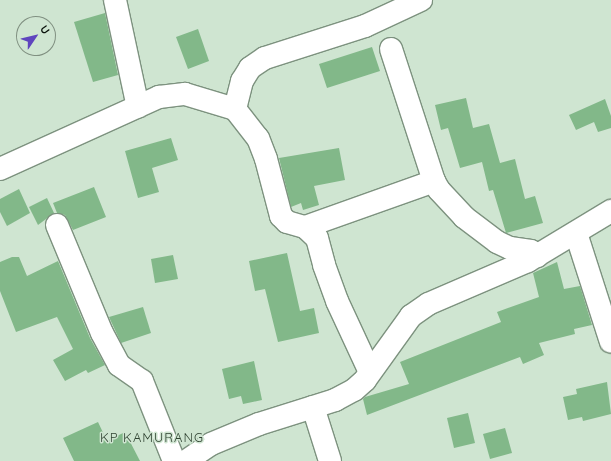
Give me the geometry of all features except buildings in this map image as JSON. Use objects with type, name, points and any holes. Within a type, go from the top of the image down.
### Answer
[{"type":"street","points":[[115,0],[138,107]]},
{"type":"street","points":[[235,109],[242,80],[250,68],[265,58],[365,26],[421,0]]},
{"type":"street","points":[[391,49],[434,181],[448,203],[496,242],[510,248],[531,251],[537,256]]},
{"type":"street","points":[[0,169],[159,97],[185,94],[235,109],[258,138],[266,159],[281,216],[287,222],[305,227],[317,238],[324,265],[337,301],[370,372]]},
{"type":"street","points":[[305,227],[434,181]]},
{"type":"street","points":[[186,461],[218,442],[259,424],[335,400],[354,390],[370,372],[411,316],[428,304],[537,256],[611,211]]},
{"type":"street","points":[[57,225],[102,333],[119,365],[142,381],[174,461]]},
{"type":"street","points":[[576,233],[611,342]]},
{"type":"street","points":[[313,407],[330,461]]},
{"type":"district","name":"KP KAMURANG","points":[[152,437]]}]
